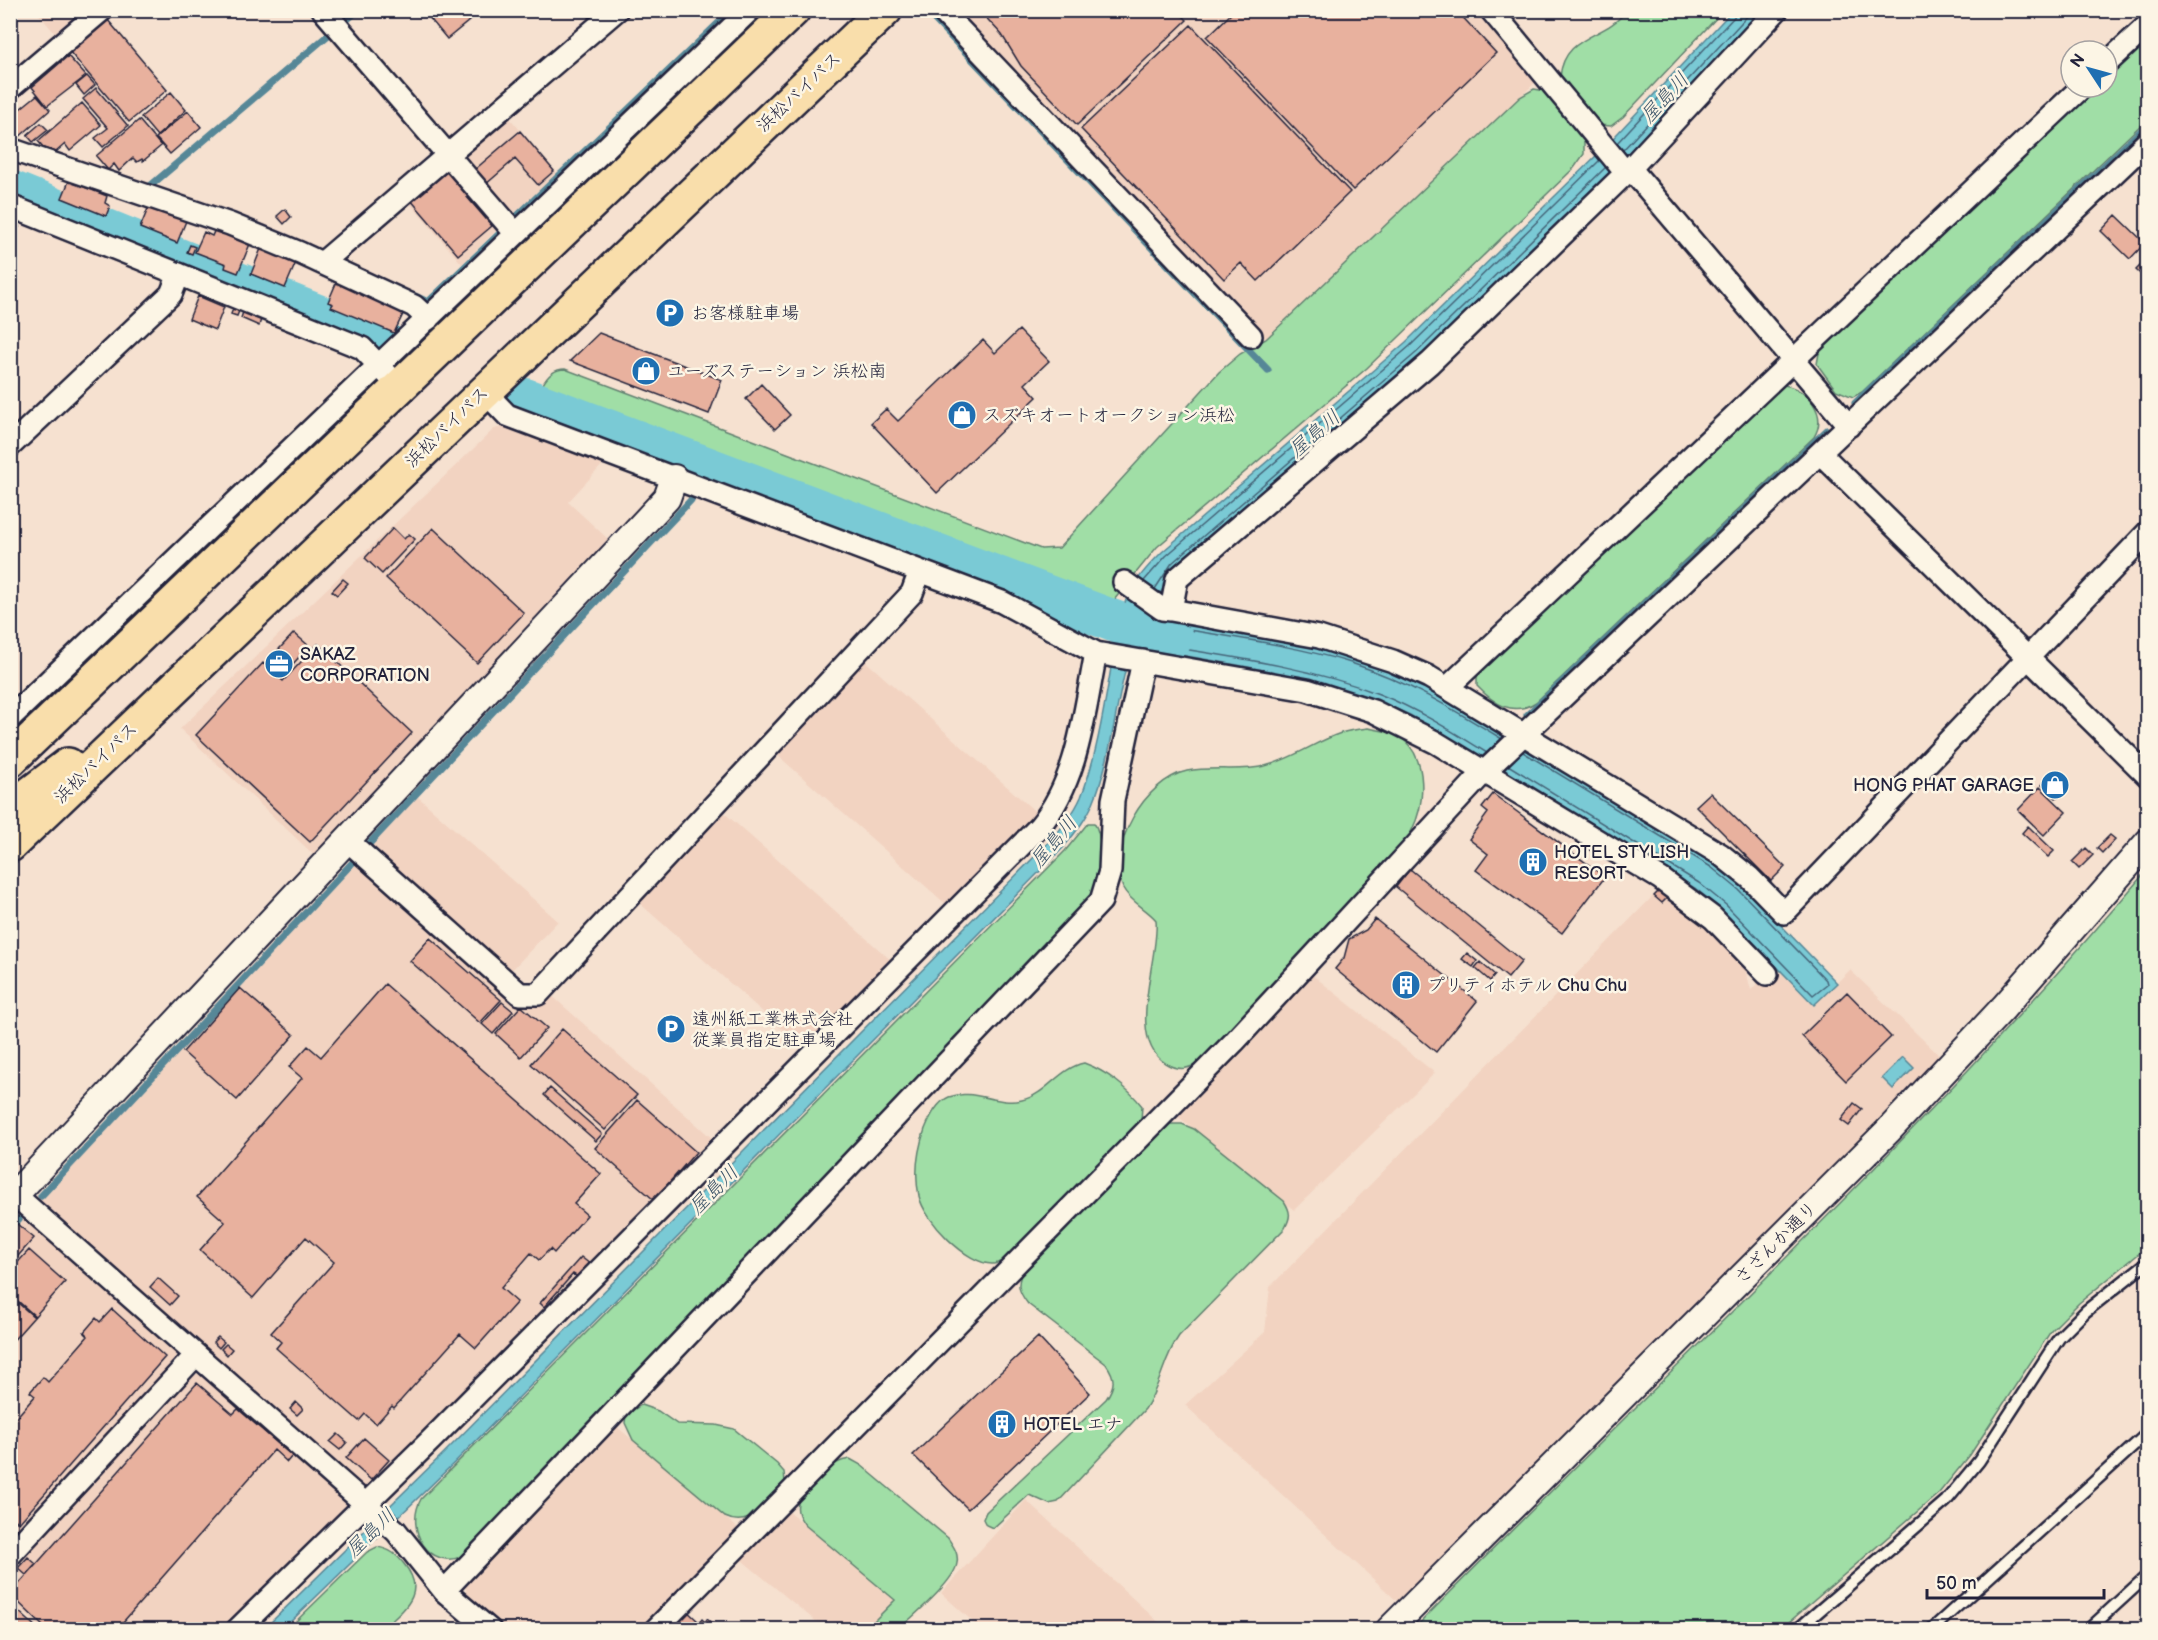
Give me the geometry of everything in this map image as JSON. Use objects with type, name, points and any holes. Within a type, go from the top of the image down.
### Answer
[{"type":"highway","points":[[10,760],[389,376],[463,306],[793,10]]},
{"type":"highway","name":"浜松バイパス","points":[[10,845],[885,10]]},
{"type":"highway","points":[[10,809],[64,767],[152,709]]},
{"type":"street","points":[[10,88],[102,10]]},
{"type":"street","points":[[322,263],[617,10]]},
{"type":"street","points":[[10,718],[389,376],[428,319],[463,306],[516,234],[750,10]]},
{"type":"street","points":[[941,10],[1232,303],[1251,336]]},
{"type":"street","points":[[1491,10],[1600,142],[1793,360],[1848,426]]},
{"type":"street","points":[[1165,608],[1177,579],[1430,363],[1626,170],[1777,10]]},
{"type":"street","points":[[334,14],[448,155],[516,234]]},
{"type":"street","points":[[2119,52],[2148,25]]},
{"type":"street","points":[[1448,687],[2069,99]]},
{"type":"street","points":[[655,1629],[1234,1042],[1488,769],[2148,141]]},
{"type":"street","points":[[10,149],[230,224],[322,263],[414,306],[428,319]]},
{"type":"street","points":[[10,206],[362,348],[389,376]]},
{"type":"street","points":[[10,446],[171,294],[179,274]]},
{"type":"street","points":[[484,391],[507,415],[1002,602],[1101,654],[1307,690],[1340,700],[1404,726],[1488,769],[1688,898],[1713,918],[1767,974]]},
{"type":"street","points":[[1820,453],[2148,776]]},
{"type":"street","points":[[490,1629],[444,1591],[396,1531],[13,1197],[667,498],[674,478]]},
{"type":"street","points":[[1126,584],[1165,608],[1319,637],[1394,661],[1448,687],[1522,737],[1720,854],[1784,913],[2148,532]]},
{"type":"street","points":[[347,840],[520,994],[538,994],[912,593],[920,571]]},
{"type":"street","points":[[237,1629],[369,1507],[1039,827],[1053,810],[1071,770],[1101,654]]},
{"type":"street","points":[[444,1591],[1101,901],[1110,871],[1113,800],[1139,660]]},
{"type":"street","name":"さざんか通り","points":[[1389,1629],[1888,1131],[2018,991],[2148,842]]},
{"type":"street","points":[[10,1555],[196,1355]]},
{"type":"lane","points":[[1797,1629],[1946,1501],[1978,1461],[2059,1338],[2086,1311],[2148,1262]]},
{"type":"lane","points":[[1931,1629],[2148,1433]]},
{"type":"lane","points":[[2088,1629],[2148,1575]]},
{"type":"shaded area","points":[[36,11],[91,11],[59,38]]},
{"type":"shaded area","points":[[953,11],[1481,11],[1539,79],[1266,339]]},
{"type":"shaded area","points":[[508,116],[557,173],[509,219],[457,159]]},
{"type":"shaded area","points":[[449,166],[501,226],[462,264],[408,201]]},
{"type":"shaded area","points":[[510,425],[605,462],[568,502],[608,539],[314,855],[180,729],[494,429]]},
{"type":"shaded area","points":[[863,659],[1038,814],[948,906],[775,753]]},
{"type":"shaded area","points":[[417,796],[558,921],[510,972],[368,848]]},
{"type":"shaded area","points":[[721,810],[893,962],[806,1050],[637,901]]},
{"type":"shaded area","points":[[356,861],[519,1004],[540,1004],[550,994],[715,1141],[368,1490],[39,1200]]},
{"type":"shaded area","points":[[1658,891],[1705,926],[1745,967],[1751,990],[1775,965],[1814,1005],[1850,970],[1940,1056],[1879,1121],[1397,1601],[1185,1405],[1265,1332],[1270,1287]]},
{"type":"shaded area","points":[[1310,973],[1435,1073],[1294,1210],[1175,1114]]},
{"type":"shaded area","points":[[23,1217],[176,1353],[177,1363],[11,1542],[10,1230]]},
{"type":"shaded area","points":[[200,1374],[350,1507],[225,1629],[42,1629],[11,1602],[10,1567],[190,1375]]},
{"type":"shaded area","points":[[616,1426],[740,1530],[642,1629],[507,1629],[466,1596],[466,1583]]},
{"type":"shaded area","points":[[1026,1500],[1166,1629],[981,1629],[941,1593]]},
{"type":"shaded area","points":[[786,1509],[895,1601],[866,1629],[825,1629],[738,1557]]},
{"type":"green space","points":[[1626,11],[1723,11],[1623,117],[1611,126],[1598,125],[1560,77],[1563,63],[1569,52],[1577,45],[1607,27]]},
{"type":"green space","points":[[2147,37],[2147,119],[1862,392],[1853,397],[1836,390],[1817,364],[1819,353],[1826,342],[2082,99],[2119,99],[2119,64]]},
{"type":"green space","points":[[1534,89],[1546,91],[1578,127],[1584,140],[1584,154],[1574,168],[1367,368],[1157,547],[1114,600],[1092,602],[548,396],[542,386],[551,374],[565,369],[1041,549],[1059,548],[1219,372],[1240,354],[1266,339],[1520,97]]},
{"type":"green space","points":[[1784,385],[1801,392],[1813,404],[1819,420],[1814,437],[1536,702],[1519,708],[1504,706],[1490,698],[1477,686],[1477,675],[1483,666],[1774,391]]},
{"type":"green space","points":[[1368,728],[1391,733],[1403,739],[1417,758],[1422,783],[1420,808],[1409,836],[1397,854],[1203,1061],[1184,1068],[1175,1068],[1165,1063],[1153,1051],[1147,1035],[1147,996],[1156,936],[1156,920],[1126,893],[1119,872],[1120,854],[1133,818],[1144,801],[1157,787],[1171,777],[1187,771],[1265,766],[1341,733]]},
{"type":"green space","points":[[1088,823],[1094,823],[1100,848],[1099,869],[1092,895],[463,1556],[451,1559],[440,1558],[431,1553],[423,1545],[418,1535],[417,1511],[421,1499],[1065,851]]},
{"type":"green space","points":[[2147,870],[2147,1247],[2079,1303],[2051,1331],[1970,1455],[1939,1493],[1781,1629],[1414,1629],[1880,1162],[2060,970]]},
{"type":"green space","points":[[1084,1063],[1108,1075],[1130,1093],[1142,1106],[1141,1121],[1010,1257],[993,1264],[971,1257],[959,1249],[938,1228],[929,1217],[919,1196],[918,1154],[925,1129],[937,1106],[945,1099],[958,1095],[1004,1101],[1022,1100],[1038,1093],[1067,1070]]},
{"type":"green space","points":[[1170,1124],[1182,1124],[1194,1129],[1284,1201],[1289,1214],[1287,1224],[1179,1336],[1169,1353],[1155,1391],[1145,1409],[1058,1502],[1049,1504],[1029,1495],[993,1528],[986,1525],[983,1519],[986,1512],[1106,1399],[1113,1386],[1113,1378],[1106,1364],[1028,1304],[1019,1286],[1022,1273],[1025,1267],[1159,1130]]},
{"type":"green space","points":[[641,1405],[658,1411],[677,1424],[716,1425],[734,1429],[777,1464],[784,1472],[785,1482],[767,1505],[752,1517],[734,1520],[725,1517],[633,1440],[625,1423],[626,1415]]},
{"type":"green space","points":[[850,1459],[861,1465],[948,1538],[956,1553],[957,1563],[949,1579],[899,1629],[866,1629],[895,1600],[805,1525],[798,1512],[801,1496],[811,1482],[835,1464]]},
{"type":"green space","points":[[377,1547],[398,1557],[411,1574],[414,1584],[410,1600],[383,1629],[288,1629],[367,1552]]},
{"type":"water","name":"屋島川","points":[[1732,11],[1761,11],[1617,165],[1421,357],[1176,567],[1150,610],[1154,618],[1317,647],[1390,671],[1424,686],[1714,862],[1743,886],[1837,983],[1814,1005],[1721,909],[1695,888],[1410,715],[1377,701],[1308,680],[1239,665],[1132,647],[1100,784],[1087,815],[1063,848],[454,1463],[283,1629],[263,1630],[444,1453],[1052,839],[1078,803],[1086,782],[1099,731],[1123,608],[1129,593],[1142,574],[1162,552],[1406,342],[1602,150]]},
{"type":"water","points":[[1903,1057],[1914,1068],[1893,1089],[1882,1078]]},
{"type":"building","points":[[423,10],[471,10],[475,16],[447,39]]},
{"type":"building","points":[[979,10],[1177,10],[1187,20],[1077,125],[1021,66],[1002,35]]},
{"type":"building","points":[[1235,10],[1456,10],[1496,53],[1353,190],[1207,37]]},
{"type":"building","points":[[107,19],[167,90],[129,122],[69,51]]},
{"type":"building","points":[[1191,25],[1350,192],[1258,281],[1241,263],[1224,279],[1081,129]]},
{"type":"building","points":[[68,56],[86,76],[47,106],[32,87]]},
{"type":"building","points":[[87,76],[95,85],[84,95],[76,85]]},
{"type":"building","points":[[96,88],[128,126],[103,147],[95,138],[108,128],[83,99]]},
{"type":"building","points":[[171,92],[186,110],[157,136],[141,117]]},
{"type":"building","points":[[37,95],[50,110],[18,138],[10,129],[10,117]]},
{"type":"building","points":[[82,103],[101,125],[70,151],[65,144],[56,152],[44,148],[38,141]]},
{"type":"building","points":[[188,111],[201,127],[170,154],[156,138]]},
{"type":"building","points":[[139,120],[161,146],[143,161],[142,159],[137,162],[133,158],[119,171],[114,164],[108,170],[96,156]]},
{"type":"building","points":[[41,123],[48,130],[33,142],[27,135]]},
{"type":"building","points":[[520,131],[554,171],[538,185],[515,159],[485,185],[473,171]]},
{"type":"building","points":[[448,167],[471,194],[467,197],[492,226],[458,255],[410,199]]},
{"type":"building","points":[[69,181],[107,196],[105,203],[110,206],[106,216],[62,198]]},
{"type":"building","points":[[149,206],[186,221],[177,243],[140,228]]},
{"type":"building","points":[[285,209],[291,217],[284,224],[277,216]]},
{"type":"building","points":[[2116,215],[2145,243],[2130,259],[2101,231]]},
{"type":"building","points":[[10,222],[19,227],[10,239]]},
{"type":"building","points":[[215,229],[250,244],[238,273],[225,268],[226,264],[195,252],[204,232],[212,236]]},
{"type":"building","points":[[190,245],[195,247],[192,254],[187,252]]},
{"type":"building","points":[[262,246],[297,260],[285,288],[251,274]]},
{"type":"building","points":[[2148,258],[2148,281],[2136,270]]},
{"type":"building","points":[[337,281],[404,312],[394,333],[331,307],[333,304],[328,302]]},
{"type":"building","points":[[198,296],[224,307],[215,330],[189,319]]},
{"type":"building","points":[[233,309],[239,311],[237,316],[231,314]]},
{"type":"building","points":[[243,312],[261,319],[259,326],[241,318]]},
{"type":"building","name":"スズキオートオークション浜松","points":[[1019,330],[1049,361],[1025,384],[1037,397],[937,493],[871,423],[886,409],[898,421],[983,340],[995,353]]},
{"type":"building","name":"ユーズステーション 浜松南","points":[[599,333],[722,380],[709,414],[570,361]]},
{"type":"building","points":[[761,384],[790,415],[775,429],[746,399]]},
{"type":"building","points":[[393,528],[404,539],[409,534],[415,539],[382,574],[365,558]]},
{"type":"building","points":[[433,528],[524,613],[477,663],[386,578]]},
{"type":"building","points":[[343,579],[348,583],[337,595],[332,591]]},
{"type":"building","points":[[294,633],[309,646],[283,675],[268,661]]},
{"type":"building","points":[[318,644],[412,733],[310,842],[196,735],[263,663],[283,681]]},
{"type":"building","name":"HONG PHAT GARAGE","points":[[2054,771],[2068,785],[2056,798],[2042,785]]},
{"type":"building","points":[[2040,787],[2066,812],[2044,835],[2018,810]]},
{"type":"building","points":[[1710,793],[1785,867],[1771,881],[1696,806]]},
{"type":"building","name":"HOTEL STYLISH RESORT","points":[[1493,794],[1605,877],[1562,933],[1476,870],[1488,854],[1469,839],[1488,813],[1482,808]]},
{"type":"building","points":[[2028,826],[2054,851],[2048,857],[2022,833]]},
{"type":"building","points":[[2110,835],[2115,839],[2102,853],[2097,848]]},
{"type":"building","points":[[2086,848],[2093,855],[2079,869],[2072,862]]},
{"type":"building","points":[[1410,869],[1522,961],[1508,978],[1396,887]]},
{"type":"building","points":[[1659,891],[1667,898],[1662,903],[1654,896]]},
{"type":"building","name":"プリティホテル Chu Chu","points":[[1375,919],[1477,1001],[1436,1052],[1335,969],[1344,958],[1349,939],[1366,930]]},
{"type":"building","points":[[430,938],[501,1000],[480,1023],[410,961]]},
{"type":"building","points":[[1467,953],[1477,961],[1473,967],[1462,959]]},
{"type":"building","points":[[1480,962],[1495,975],[1490,981],[1475,968]]},
{"type":"building","points":[[385,984],[601,1174],[574,1204],[587,1215],[554,1253],[550,1249],[539,1260],[531,1253],[501,1288],[517,1302],[476,1348],[460,1334],[394,1408],[392,1406],[376,1424],[365,1414],[359,1421],[276,1348],[281,1342],[271,1333],[334,1262],[306,1237],[253,1298],[200,1250],[225,1222],[197,1197],[302,1078],[289,1067],[308,1046],[321,1057]]},
{"type":"building","points":[[240,988],[294,1035],[237,1100],[183,1052]]},
{"type":"building","points":[[1847,992],[1891,1037],[1846,1081],[1802,1036]]},
{"type":"building","points":[[502,1002],[513,1011],[493,1034],[482,1024]]},
{"type":"building","points":[[521,1006],[547,1028],[521,1057],[496,1034]]},
{"type":"building","points":[[562,1029],[637,1095],[605,1130],[531,1064]]},
{"type":"building","points":[[550,1088],[602,1134],[596,1141],[544,1095]]},
{"type":"building","points":[[637,1100],[696,1152],[654,1200],[595,1148]]},
{"type":"building","points":[[1854,1103],[1862,1109],[1849,1126],[1841,1120]]},
{"type":"building","points":[[17,1224],[34,1238],[10,1265],[10,1231]]},
{"type":"building","points":[[29,1250],[65,1282],[35,1316],[10,1294],[10,1271]]},
{"type":"building","points":[[581,1257],[590,1264],[578,1277],[573,1274],[544,1307],[540,1303]]},
{"type":"building","points":[[158,1278],[178,1296],[170,1305],[150,1287]]},
{"type":"building","points":[[10,1296],[34,1317],[10,1344]]},
{"type":"building","points":[[112,1309],[165,1357],[19,1523],[10,1515],[10,1417],[14,1420],[35,1396],[30,1392],[43,1377],[48,1382],[88,1336],[84,1332],[96,1318],[100,1322]]},
{"type":"building","points":[[218,1337],[224,1342],[219,1348],[213,1342]]},
{"type":"building","name":"HOTEL エナ","points":[[1038,1337],[1090,1393],[968,1509],[913,1455]]},
{"type":"building","points":[[226,1344],[232,1349],[227,1355],[221,1349]]},
{"type":"building","points":[[197,1383],[233,1414],[238,1409],[292,1456],[287,1462],[274,1450],[116,1630],[47,1630],[10,1594]]},
{"type":"building","points":[[296,1402],[303,1409],[297,1415],[290,1409]]},
{"type":"building","points":[[338,1434],[347,1442],[340,1450],[330,1442]]},
{"type":"building","points":[[364,1438],[389,1460],[371,1480],[346,1458]]},
{"type":"building","points":[[28,1557],[36,1564],[26,1575],[18,1568]]},
{"type":"building","points":[[15,1608],[39,1630],[10,1630],[10,1612]]},
{"type":"building","points":[[686,1610],[698,1621],[691,1630],[677,1630],[673,1626]]},
{"type":"building","points":[[702,1619],[705,1622],[707,1619],[720,1630],[693,1630]]},
{"type":"waterway","points":[[342,24],[358,10]]},
{"type":"waterway","points":[[515,218],[732,10]]},
{"type":"waterway","points":[[930,15],[1268,370]]},
{"type":"waterway","points":[[149,187],[333,31]]},
{"type":"waterway","points":[[1855,403],[2148,124]]},
{"type":"waterway","points":[[10,191],[384,342]]},
{"type":"waterway","points":[[415,296],[428,302],[500,233]]},
{"type":"waterway","points":[[525,399],[1127,626],[1172,638]]},
{"type":"waterway","points":[[1527,715],[1827,430]]},
{"type":"waterway","points":[[712,478],[717,472]]},
{"type":"waterway","points":[[368,845],[691,500]]},
{"type":"waterway","points":[[41,1196],[354,861]]},
{"type":"waterway","points":[[10,1228],[19,1219]]},
{"type":"place","name":"お客様駐車場","points":[[670,313]]},
{"type":"place","name":"ユーズステーション 浜松南","points":[[646,371]]},
{"type":"place","name":"スズキオートオークション浜松","points":[[962,415]]},
{"type":"place","name":"SAKAZ CORPORATION","points":[[279,664]]},
{"type":"place","name":"HONG PHAT GARAGE","points":[[2055,785]]},
{"type":"place","name":"HOTEL STYLISH RESORT","points":[[1533,862]]},
{"type":"place","name":"プリティホテル Chu Chu","points":[[1406,985]]},
{"type":"place","name":"遠州紙工業株式会社 従業員指定駐車場","points":[[671,1029]]},
{"type":"place","name":"HOTEL エナ","points":[[1002,1424]]}]
